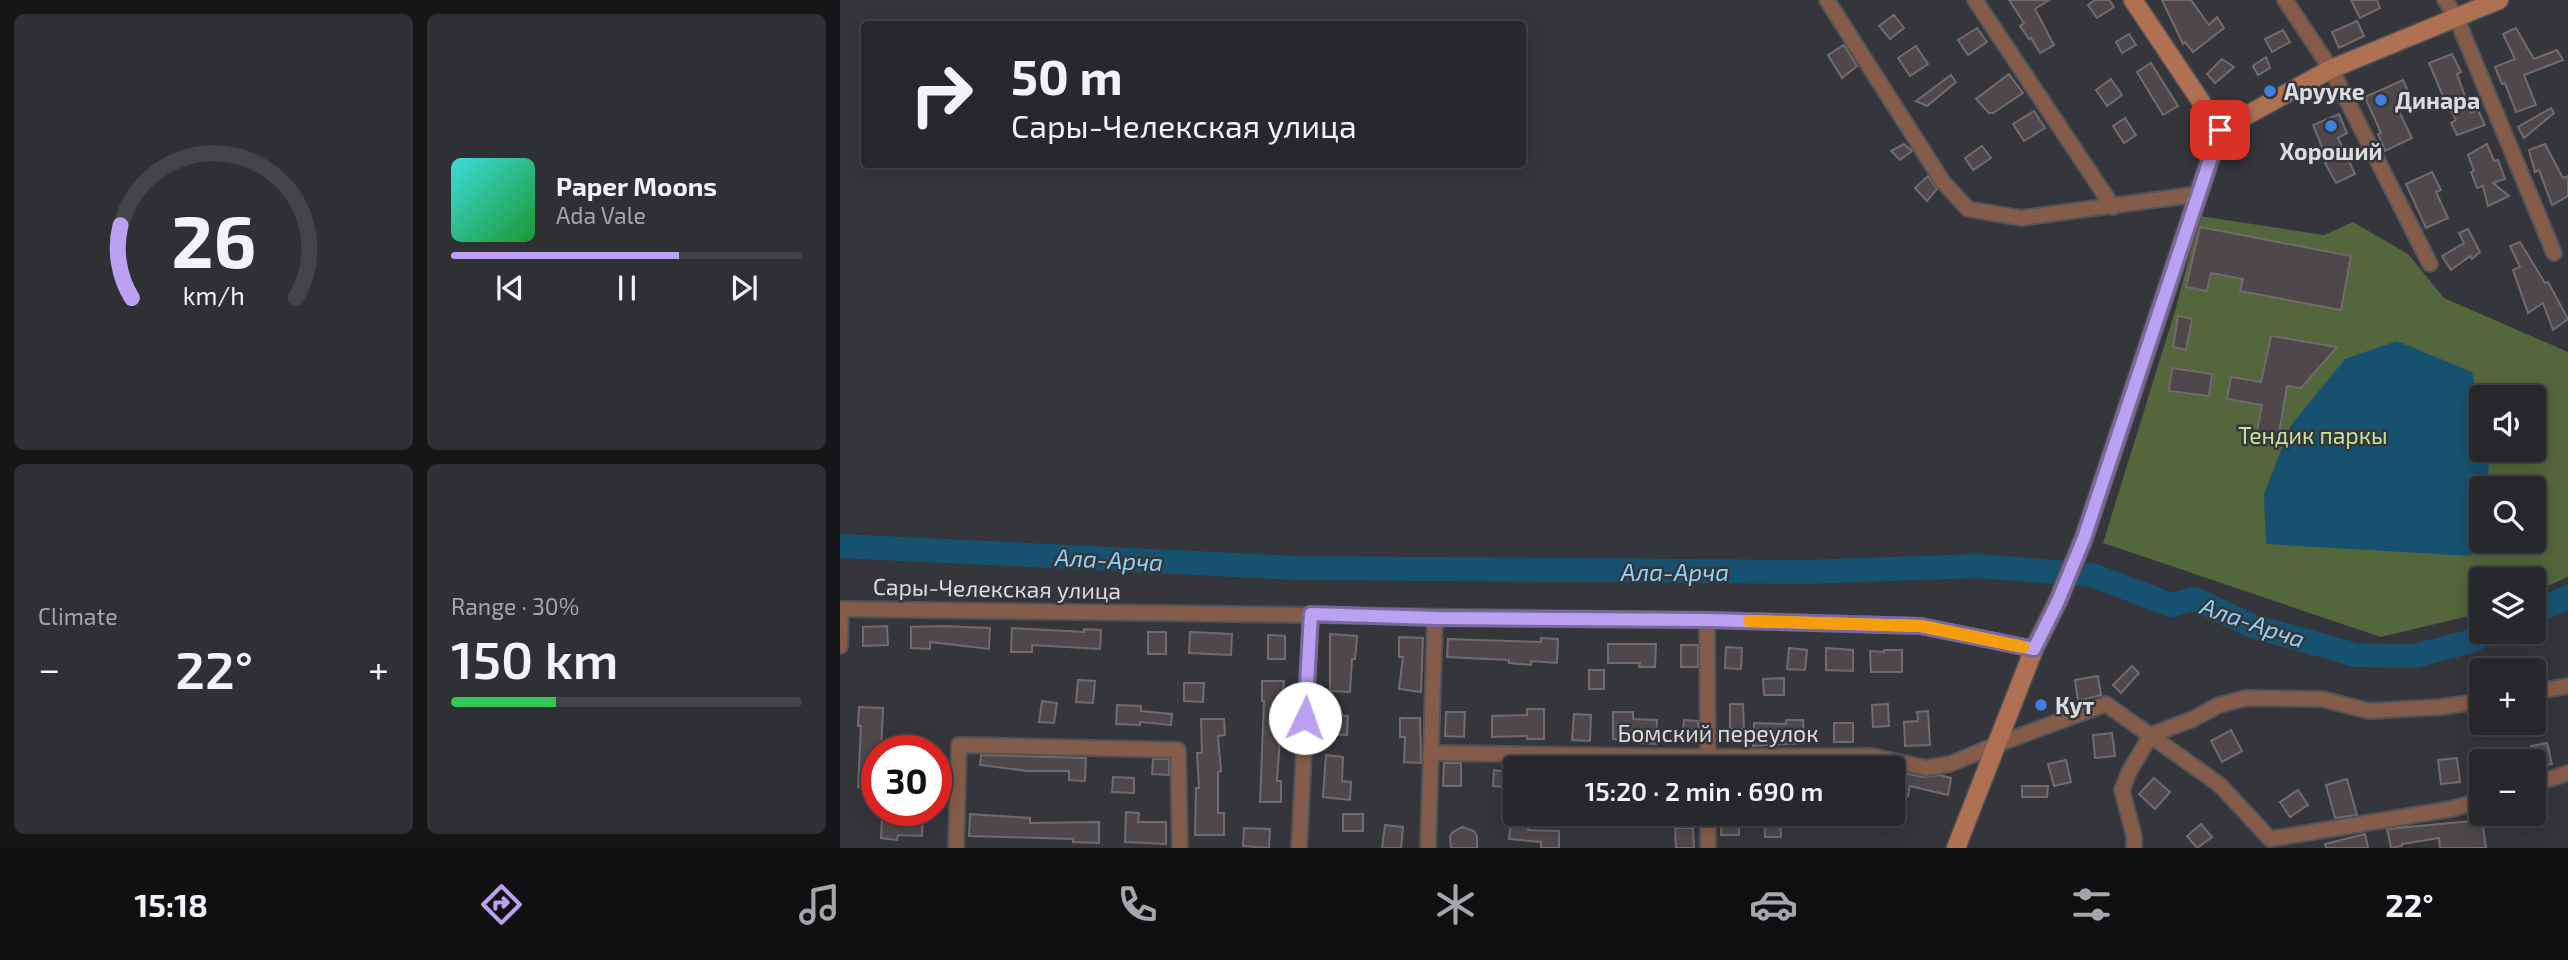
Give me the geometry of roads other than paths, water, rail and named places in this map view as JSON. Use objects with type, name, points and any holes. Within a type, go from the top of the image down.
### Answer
[{"type":"street","points":[[1827,0],[1942,182],[1968,209],[2021,218],[2199,194]]},
{"type":"street","points":[[1975,0],[2113,206]]},
{"type":"street","points":[[2133,0],[2220,130]]},
{"type":"street","points":[[2286,0],[2331,69],[2430,264]]},
{"type":"street","points":[[2445,0],[2456,17],[2554,253]]},
{"type":"street","points":[[1956,848],[2034,649],[2058,601],[2084,538],[2220,130],[2331,69],[2498,0]]},
{"type":"street","points":[[840,646],[841,609]]},
{"type":"street","name":"Сары-Челекская улица","points":[[841,609],[1707,620],[1921,626],[2034,649]]},
{"type":"street","points":[[1299,848],[1311,614]]},
{"type":"street","points":[[1428,848],[1435,618]]},
{"type":"street","points":[[1707,620],[1708,756]]},
{"type":"street","points":[[2546,690],[2568,686]]},
{"type":"street","points":[[2134,848],[2134,836],[2122,790],[2129,772],[2151,735],[2193,719],[2218,705],[2246,698],[2322,699],[2369,711],[2441,708],[2469,703]]},
{"type":"street","name":"Бомский переулок","points":[[1905,763],[1926,768],[1950,764],[2106,704],[2151,735]]},
{"type":"street","points":[[2151,735],[2220,785],[2270,839],[2469,804]]},
{"type":"street","points":[[956,848],[959,745],[1178,750],[1180,848]]},
{"type":"street","name":"Бомский переулок","points":[[1431,753],[1514,756]]},
{"type":"street","points":[[2546,780],[2568,773]]},
{"type":"street","points":[[1708,826],[1709,848]]},
{"type":"water","points":[[2397,341],[2472,372],[2475,385],[2469,385],[2469,462],[2489,462],[2488,476],[2469,476],[2471,556],[2266,544],[2264,494],[2291,425],[2345,359]]},
{"type":"waterway","name":"Ала-Арча","points":[[840,546],[1296,568],[1805,572],[1977,566],[2092,575],[2171,605],[2195,599],[2252,626],[2356,655],[2414,656],[2469,642]]},
{"type":"waterway","name":"Ала-Арча","points":[[2546,607],[2568,597]]},
{"type":"place","name":"Арууке","points":[[2270,91]]},
{"type":"place","name":"Динара","points":[[2381,100]]},
{"type":"place","name":"Хороший","points":[[2331,126]]},
{"type":"place","name":"Кут","points":[[2041,705]]},
{"type":"park label","name":"Тендик паркы","points":[[2313,435]]}]
